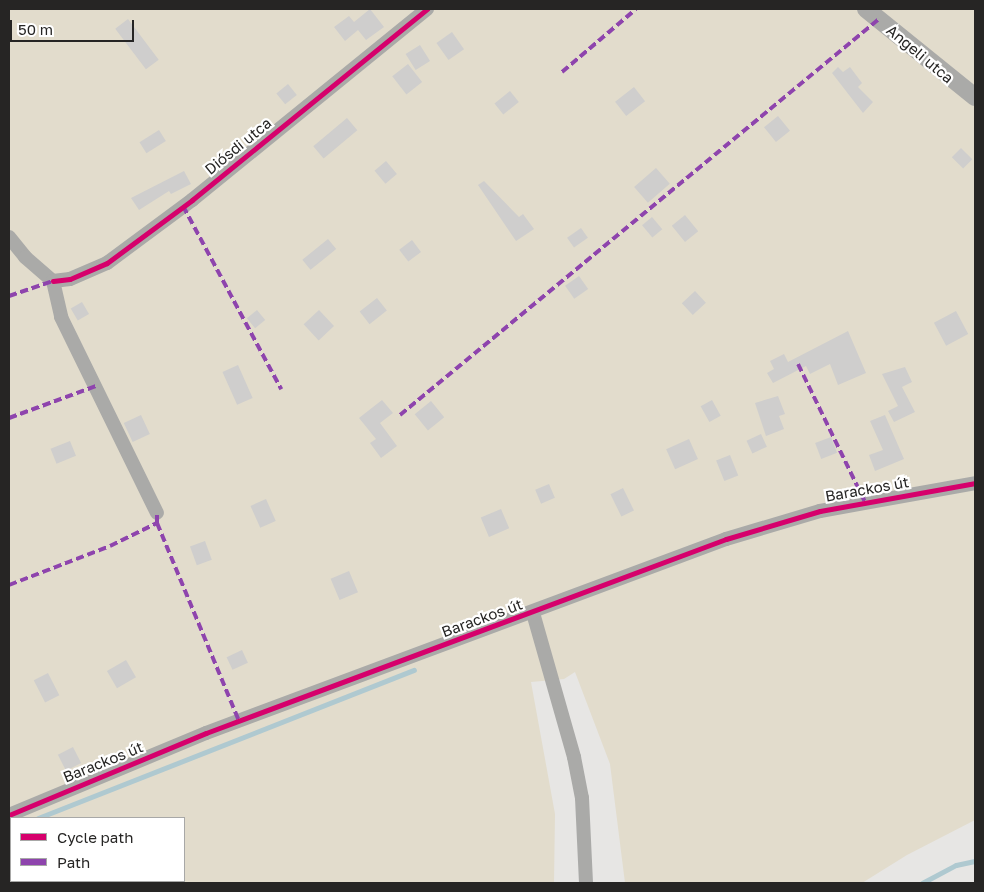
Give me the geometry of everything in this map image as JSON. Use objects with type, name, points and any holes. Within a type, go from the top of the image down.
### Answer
[{"type":"street","name":"Diósdi utca","points":[[53,280],[70,279],[107,263],[192,200],[427,9]]},
{"type":"street","name":"Angeli utca","points":[[866,9],[975,97]]},
{"type":"street","points":[[9,237],[25,257],[53,280],[61,317],[157,513]]},
{"type":"street","name":"Barackos út","points":[[9,815],[206,734],[533,613],[665,559],[774,523],[820,511],[975,483]]},
{"type":"street","points":[[533,613],[577,774],[586,843],[586,883]]},
{"type":"shaded area","points":[[9,9],[975,9],[975,820],[907,855],[862,883],[625,883],[610,764],[575,672],[564,679],[531,682],[555,814],[554,883],[9,883]]},
{"type":"building","points":[[370,9],[384,27],[366,40],[358,30],[345,41],[334,27],[349,16],[354,22]]},
{"type":"building","points":[[128,19],[159,60],[146,69],[115,29]]},
{"type":"building","points":[[452,32],[464,49],[448,60],[436,43]]},
{"type":"building","points":[[420,45],[430,61],[416,70],[406,54]]},
{"type":"building","points":[[408,64],[422,82],[406,94],[392,76]]},
{"type":"building","points":[[838,67],[843,72],[850,67],[862,83],[858,87],[873,102],[863,113],[832,73]]},
{"type":"building","points":[[288,84],[297,95],[285,104],[276,93]]},
{"type":"building","points":[[634,87],[645,101],[626,116],[615,102]]},
{"type":"building","points":[[510,91],[519,102],[503,114],[494,104]]},
{"type":"building","points":[[778,116],[790,131],[776,142],[764,127]]},
{"type":"building","points":[[347,118],[357,130],[324,159],[313,146]]},
{"type":"building","points":[[159,130],[166,141],[146,153],[139,142]]},
{"type":"building","points":[[961,148],[972,159],[963,169],[952,157]]},
{"type":"building","points":[[386,161],[397,174],[385,184],[375,171]]},
{"type":"building","points":[[656,168],[670,184],[648,203],[634,187]]},
{"type":"building","points":[[184,171],[191,184],[171,194],[169,191],[139,210],[131,198]]},
{"type":"building","points":[[484,181],[519,217],[523,214],[534,229],[516,241],[478,185]]},
{"type":"building","points":[[685,215],[698,231],[685,242],[672,226]]},
{"type":"building","points":[[652,217],[662,229],[652,238],[642,225]]},
{"type":"building","points":[[581,228],[588,238],[574,248],[567,238]]},
{"type":"building","points":[[328,239],[336,249],[311,270],[302,260]]},
{"type":"building","points":[[412,240],[421,252],[408,262],[399,250]]},
{"type":"building","points":[[579,276],[588,289],[574,299],[565,286]]},
{"type":"building","points":[[695,291],[706,303],[693,315],[682,303]]},
{"type":"building","points":[[377,298],[387,311],[370,324],[360,312]]},
{"type":"building","points":[[82,302],[89,314],[78,321],[71,308]]},
{"type":"building","points":[[257,310],[265,320],[255,328],[247,318]]},
{"type":"building","points":[[319,310],[334,326],[319,340],[304,324]]},
{"type":"building","points":[[956,311],[968,334],[946,346],[934,323]]},
{"type":"building","points":[[848,331],[866,373],[838,385],[830,364],[810,374],[806,366],[773,383],[767,373],[774,369],[770,361],[784,354],[788,362]]},
{"type":"building","points":[[238,365],[253,398],[237,405],[222,372]]},
{"type":"building","points":[[905,367],[912,382],[902,387],[915,412],[894,422],[888,411],[898,406],[882,374]]},
{"type":"building","points":[[778,396],[785,414],[779,416],[784,429],[766,436],[755,403]]},
{"type":"building","points":[[382,400],[393,413],[380,423],[397,446],[381,458],[370,443],[376,439],[359,418]]},
{"type":"building","points":[[712,400],[721,416],[709,422],[701,406]]},
{"type":"building","points":[[431,401],[444,417],[428,431],[415,414]]},
{"type":"building","points":[[141,415],[150,434],[133,442],[124,423]]},
{"type":"building","points":[[885,415],[904,459],[875,471],[869,455],[883,450],[870,421]]},
{"type":"building","points":[[761,434],[767,447],[752,453],[746,441]]},
{"type":"building","points":[[831,437],[837,453],[821,459],[815,443]]},
{"type":"building","points":[[689,439],[698,459],[675,469],[666,449]]},
{"type":"building","points":[[70,441],[76,456],[57,464],[51,449]]},
{"type":"building","points":[[730,455],[738,475],[724,481],[716,461]]},
{"type":"building","points":[[549,484],[555,498],[541,504],[535,490]]},
{"type":"building","points":[[623,488],[634,510],[621,517],[610,494]]},
{"type":"building","points":[[266,499],[276,521],[260,528],[250,506]]},
{"type":"building","points":[[501,509],[509,528],[489,537],[481,518]]},
{"type":"building","points":[[205,541],[212,560],[197,565],[190,546]]},
{"type":"building","points":[[349,571],[358,592],[340,600],[331,579]]},
{"type":"building","points":[[242,650],[248,663],[233,670],[227,657]]},
{"type":"building","points":[[126,660],[136,677],[117,688],[107,671]]},
{"type":"building","points":[[48,673],[59,695],[45,703],[34,680]]},
{"type":"building","points":[[73,747],[81,763],[66,771],[58,755]]},
{"type":"waterway","points":[[41,817],[414,670]]},
{"type":"waterway","points":[[922,883],[956,865],[975,861]]},
{"type":"marked path","points":[[562,72],[636,9]]},
{"type":"marked path","points":[[400,415],[879,19]]},
{"type":"marked path","points":[[183,206],[281,389]]},
{"type":"marked path","points":[[9,296],[53,281]]},
{"type":"marked path","points":[[798,364],[865,502]]},
{"type":"marked path","points":[[9,418],[96,386]]},
{"type":"marked path","points":[[9,585],[110,546],[157,523],[157,513]]},
{"type":"marked path","points":[[157,523],[239,721]]},
{"type":"cycle path","points":[[53,281],[70,279],[107,263],[192,200],[427,9]]},
{"type":"cycle path","points":[[9,815],[206,733],[726,539],[820,511],[975,483]]}]
